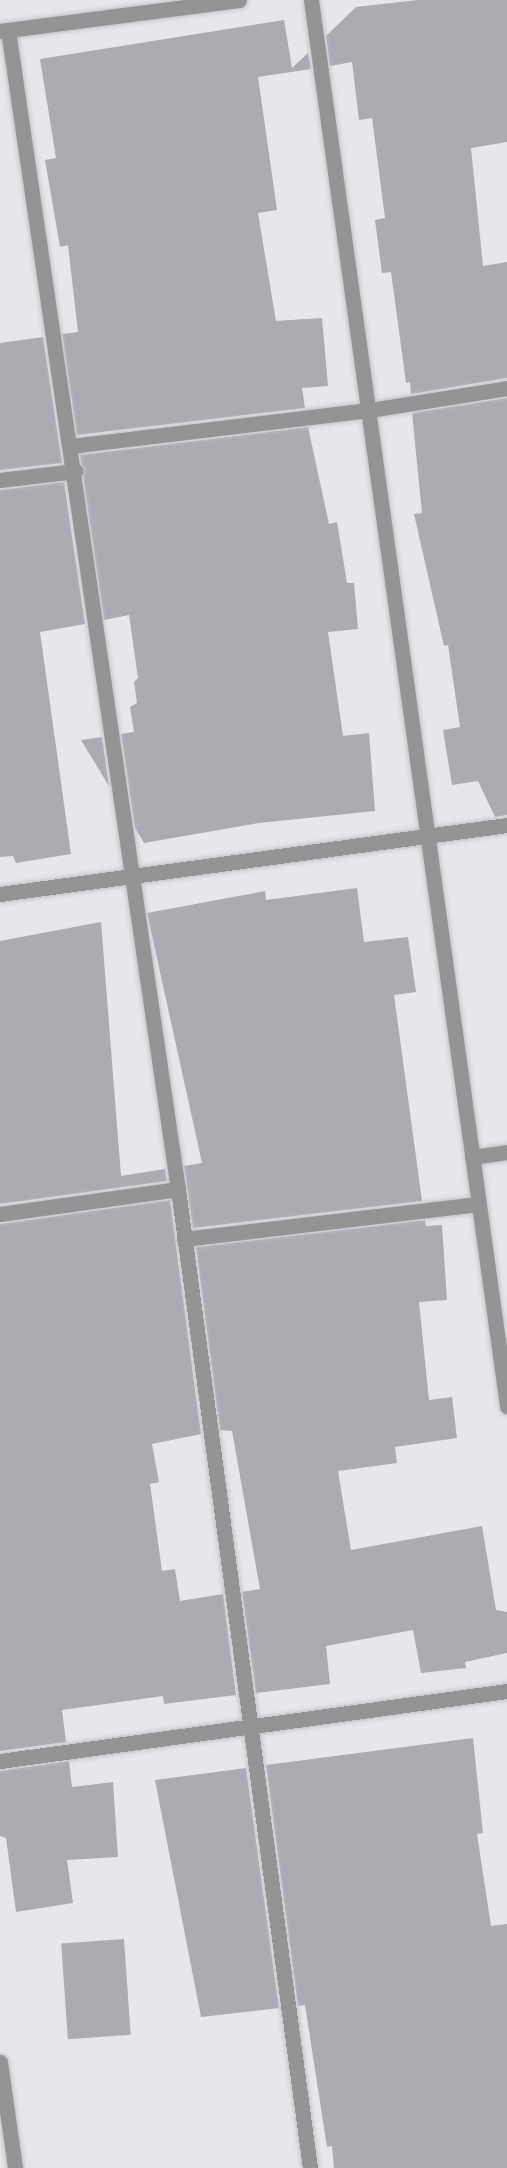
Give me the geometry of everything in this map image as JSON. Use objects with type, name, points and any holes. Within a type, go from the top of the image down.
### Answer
[{"type":"street","points":[[239,0],[4,31],[75,471],[178,1189],[248,1725],[310,2168]]},
{"type":"street","points":[[311,0],[430,836],[507,1406]]},
{"type":"street","points":[[71,446],[370,410],[507,388]]},
{"type":"street","points":[[0,480],[75,471]]},
{"type":"street","points":[[0,894],[507,825]]},
{"type":"street","points":[[472,1157],[507,1152]]},
{"type":"street","points":[[0,1214],[178,1189]]},
{"type":"street","points":[[184,1239],[478,1204]]},
{"type":"street","points":[[0,1761],[507,1691]]},
{"type":"street","points":[[0,2062],[5,2127],[15,2168]]},
{"type":"building","points":[[418,0],[507,0],[507,142],[471,148],[483,266],[507,262],[507,378],[411,394],[410,382],[406,383],[391,272],[382,273],[375,220],[385,218],[372,118],[359,120],[352,62],[330,66],[326,36],[356,7]]},
{"type":"building","points":[[284,20],[292,68],[308,53],[311,69],[258,77],[277,210],[258,213],[276,321],[322,318],[328,386],[302,388],[305,408],[77,435],[62,334],[78,332],[68,245],[60,247],[45,160],[56,158],[40,59]]},
{"type":"building","points":[[43,337],[62,463],[0,470],[0,343]]},
{"type":"building","points":[[507,398],[507,815],[495,817],[478,781],[452,785],[443,730],[460,727],[448,645],[444,646],[414,514],[422,513],[412,413]]},
{"type":"building","points":[[308,427],[329,524],[337,522],[347,583],[354,583],[358,629],[328,632],[343,736],[369,733],[375,811],[259,823],[144,843],[135,828],[121,734],[134,732],[130,707],[137,703],[134,682],[138,678],[129,615],[104,620],[80,455]]},
{"type":"building","points":[[64,482],[85,624],[40,632],[71,854],[16,863],[13,856],[0,857],[0,490]]},
{"type":"building","points":[[102,737],[109,786],[81,740]]},
{"type":"building","points":[[357,888],[364,942],[408,937],[416,992],[394,995],[422,1201],[193,1228],[184,1166],[202,1163],[147,913],[265,891],[266,900]]},
{"type":"building","points":[[101,922],[121,1176],[165,1169],[167,1181],[0,1204],[0,941]]},
{"type":"building","points":[[170,1200],[201,1434],[152,1444],[159,1482],[150,1484],[162,1571],[175,1569],[180,1601],[223,1594],[236,1695],[164,1704],[163,1696],[62,1710],[66,1742],[0,1751],[0,1224]]},
{"type":"building","points":[[425,1220],[426,1226],[442,1225],[447,1300],[419,1302],[429,1400],[452,1397],[457,1438],[395,1447],[397,1463],[338,1471],[351,1550],[482,1526],[496,1610],[507,1612],[507,1653],[465,1662],[466,1668],[421,1673],[413,1630],[326,1646],[330,1684],[256,1693],[242,1592],[260,1589],[232,1431],[220,1430],[196,1247]]},
{"type":"building","points":[[473,1738],[483,1833],[477,1834],[491,1926],[507,1924],[507,2168],[334,2168],[332,2146],[327,2147],[305,2005],[298,2006],[266,1765]]},
{"type":"building","points":[[69,1761],[72,1787],[113,1782],[118,1857],[67,1860],[73,1903],[16,1912],[6,1838],[0,1836],[0,1771]]},
{"type":"building","points":[[246,1768],[279,2008],[201,2017],[155,1780]]},
{"type":"building","points":[[124,1939],[131,2035],[68,2039],[61,1943]]}]
